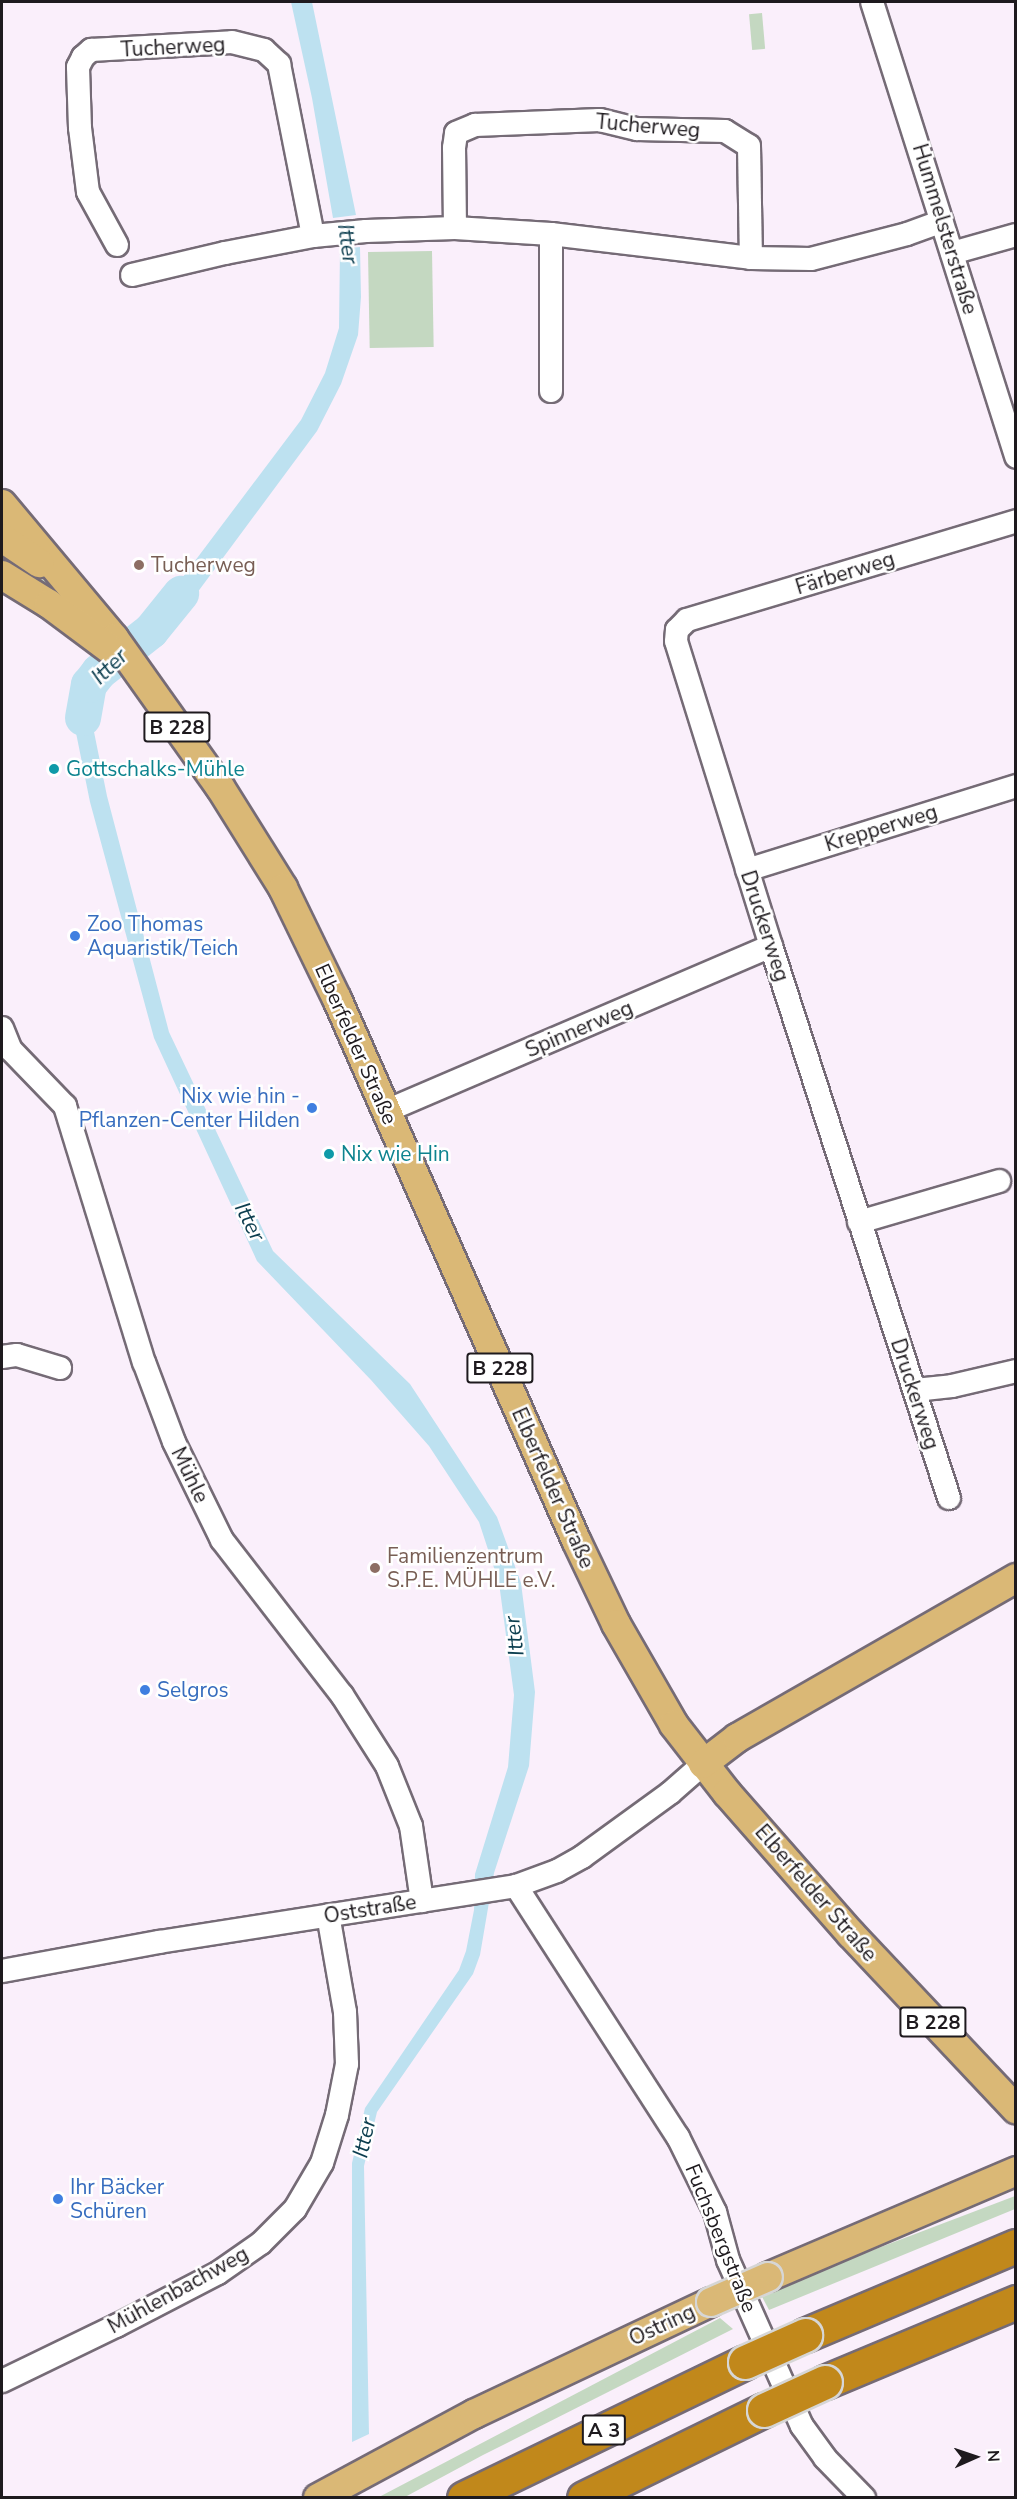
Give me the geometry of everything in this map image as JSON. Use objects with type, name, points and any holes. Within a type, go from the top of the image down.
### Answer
[{"type":"highway","name":"A 3","points":[[464,2498],[745,2362],[1016,2246]]},
{"type":"highway","name":"A 3","points":[[584,2498],[825,2382],[1016,2302]]},
{"type":"main road","name":"Elberfelder Straße","points":[[2,504],[66,581],[109,642],[133,668],[220,787],[284,888],[386,1111],[576,1540],[616,1624],[674,1725],[703,1764],[851,1934],[1016,2109]]},
{"type":"main road","points":[[2,538],[66,581]]},
{"type":"main road","name":"Elberfelder Straße","points":[[9,586],[109,642]]},
{"type":"main road","points":[[703,1764],[736,1738],[1016,1578]]},
{"type":"main road","name":"Ostring","points":[[318,2498],[474,2414],[711,2302],[1008,2175]]},
{"type":"street","name":"Hummelsterstraße","points":[[872,2],[1016,456]]},
{"type":"street","name":"Tucherweg","points":[[117,245],[88,192],[80,128],[78,67],[83,57],[91,50],[232,42],[264,50],[279,64],[320,236]]},
{"type":"street","name":"Tucherweg","points":[[455,228],[454,148],[456,133],[475,125],[600,120],[637,129],[725,131],[749,146],[751,258]]},
{"type":"street","points":[[132,275],[214,255],[320,236],[366,231],[455,228],[551,234],[751,258],[811,259],[907,234],[942,221]]},
{"type":"street","points":[[551,234],[551,391]]},
{"type":"street","points":[[952,253],[1016,235]]},
{"type":"street","name":"Färberweg","points":[[677,630],[687,620],[1016,521]]},
{"type":"street","name":"Druckerweg","points":[[677,630],[676,640],[747,870],[949,1498]]},
{"type":"street","name":"Krepperweg","points":[[747,870],[1016,786]]},
{"type":"street","name":"Spinnerweg","points":[[386,1111],[771,945]]},
{"type":"street","name":"Mühle","points":[[2,1028],[11,1050],[65,1106],[144,1362],[174,1442],[218,1533],[279,1616],[342,1695],[387,1766],[411,1826],[422,1901]]},
{"type":"street","points":[[859,1222],[999,1181]]},
{"type":"street","points":[[2,1357],[16,1354],[60,1368]]},
{"type":"street","points":[[915,1390],[952,1386],[1016,1371]]},
{"type":"street","name":"Oststraße","points":[[2,1971],[328,1915],[506,1888],[557,1871],[582,1857],[670,1793],[703,1764]]},
{"type":"street","name":"Fuchsbergstraße","points":[[506,1888],[678,2137],[715,2212],[728,2260],[802,2426],[825,2458],[864,2498]]},
{"type":"street","name":"Mühlenbachweg","points":[[2,2381],[117,2326],[218,2273],[261,2243],[295,2209],[322,2163],[338,2115],[347,2064],[345,2012],[328,1915]]},
{"type":"green space","points":[[762,13],[765,49],[752,50],[749,14]]},
{"type":"green space","points":[[432,251],[434,347],[370,348],[368,252]]},
{"type":"green space","points":[[2,549],[58,591],[67,601],[2,562]]},
{"type":"green space","points":[[1015,2196],[1015,2209],[769,2310],[760,2293]]},
{"type":"green space","points":[[720,2318],[733,2329],[483,2455],[405,2497],[379,2497]]},
{"type":"water","points":[[291,2],[312,2],[356,215],[333,218],[312,98]]},
{"type":"water","points":[[360,247],[361,297],[358,335],[341,384],[317,431],[160,643],[146,626],[301,420],[325,373],[339,328],[340,249]]},
{"type":"water","points":[[94,667],[106,678],[94,695],[92,722],[107,796],[169,1032],[273,1251],[410,1384],[497,1517],[521,1583],[535,1692],[529,1766],[494,1873],[480,1955],[473,1974],[377,2112],[364,2166],[369,2434],[352,2442],[352,2163],[365,2108],[459,1970],[466,1951],[474,1910],[475,1874],[508,1767],[514,1695],[499,1583],[479,1522],[429,1446],[371,1380],[257,1261],[154,1038],[90,802],[74,723],[77,683]]},
{"type":"waterway","name":"Itter","points":[[83,718],[89,685],[99,672],[151,631],[181,594]]},
{"type":"place","name":"Tucherweg","points":[[139,565]]},
{"type":"place","name":"Gottschalks-Mühle","points":[[54,769]]},
{"type":"place","name":"Zoo Thomas Aquaristik/Teich","points":[[75,936]]},
{"type":"place","name":"Nix wie hin - Pflanzen-Center Hilden","points":[[312,1108]]},
{"type":"place","name":"Nix wie Hin","points":[[329,1154]]},
{"type":"place","name":"Familienzentrum S.P.E. MÜHLE e.V.","points":[[375,1568]]},
{"type":"place","name":"Selgros","points":[[145,1690]]},
{"type":"place","name":"Ihr Bäcker Schüren","points":[[58,2199]]}]
